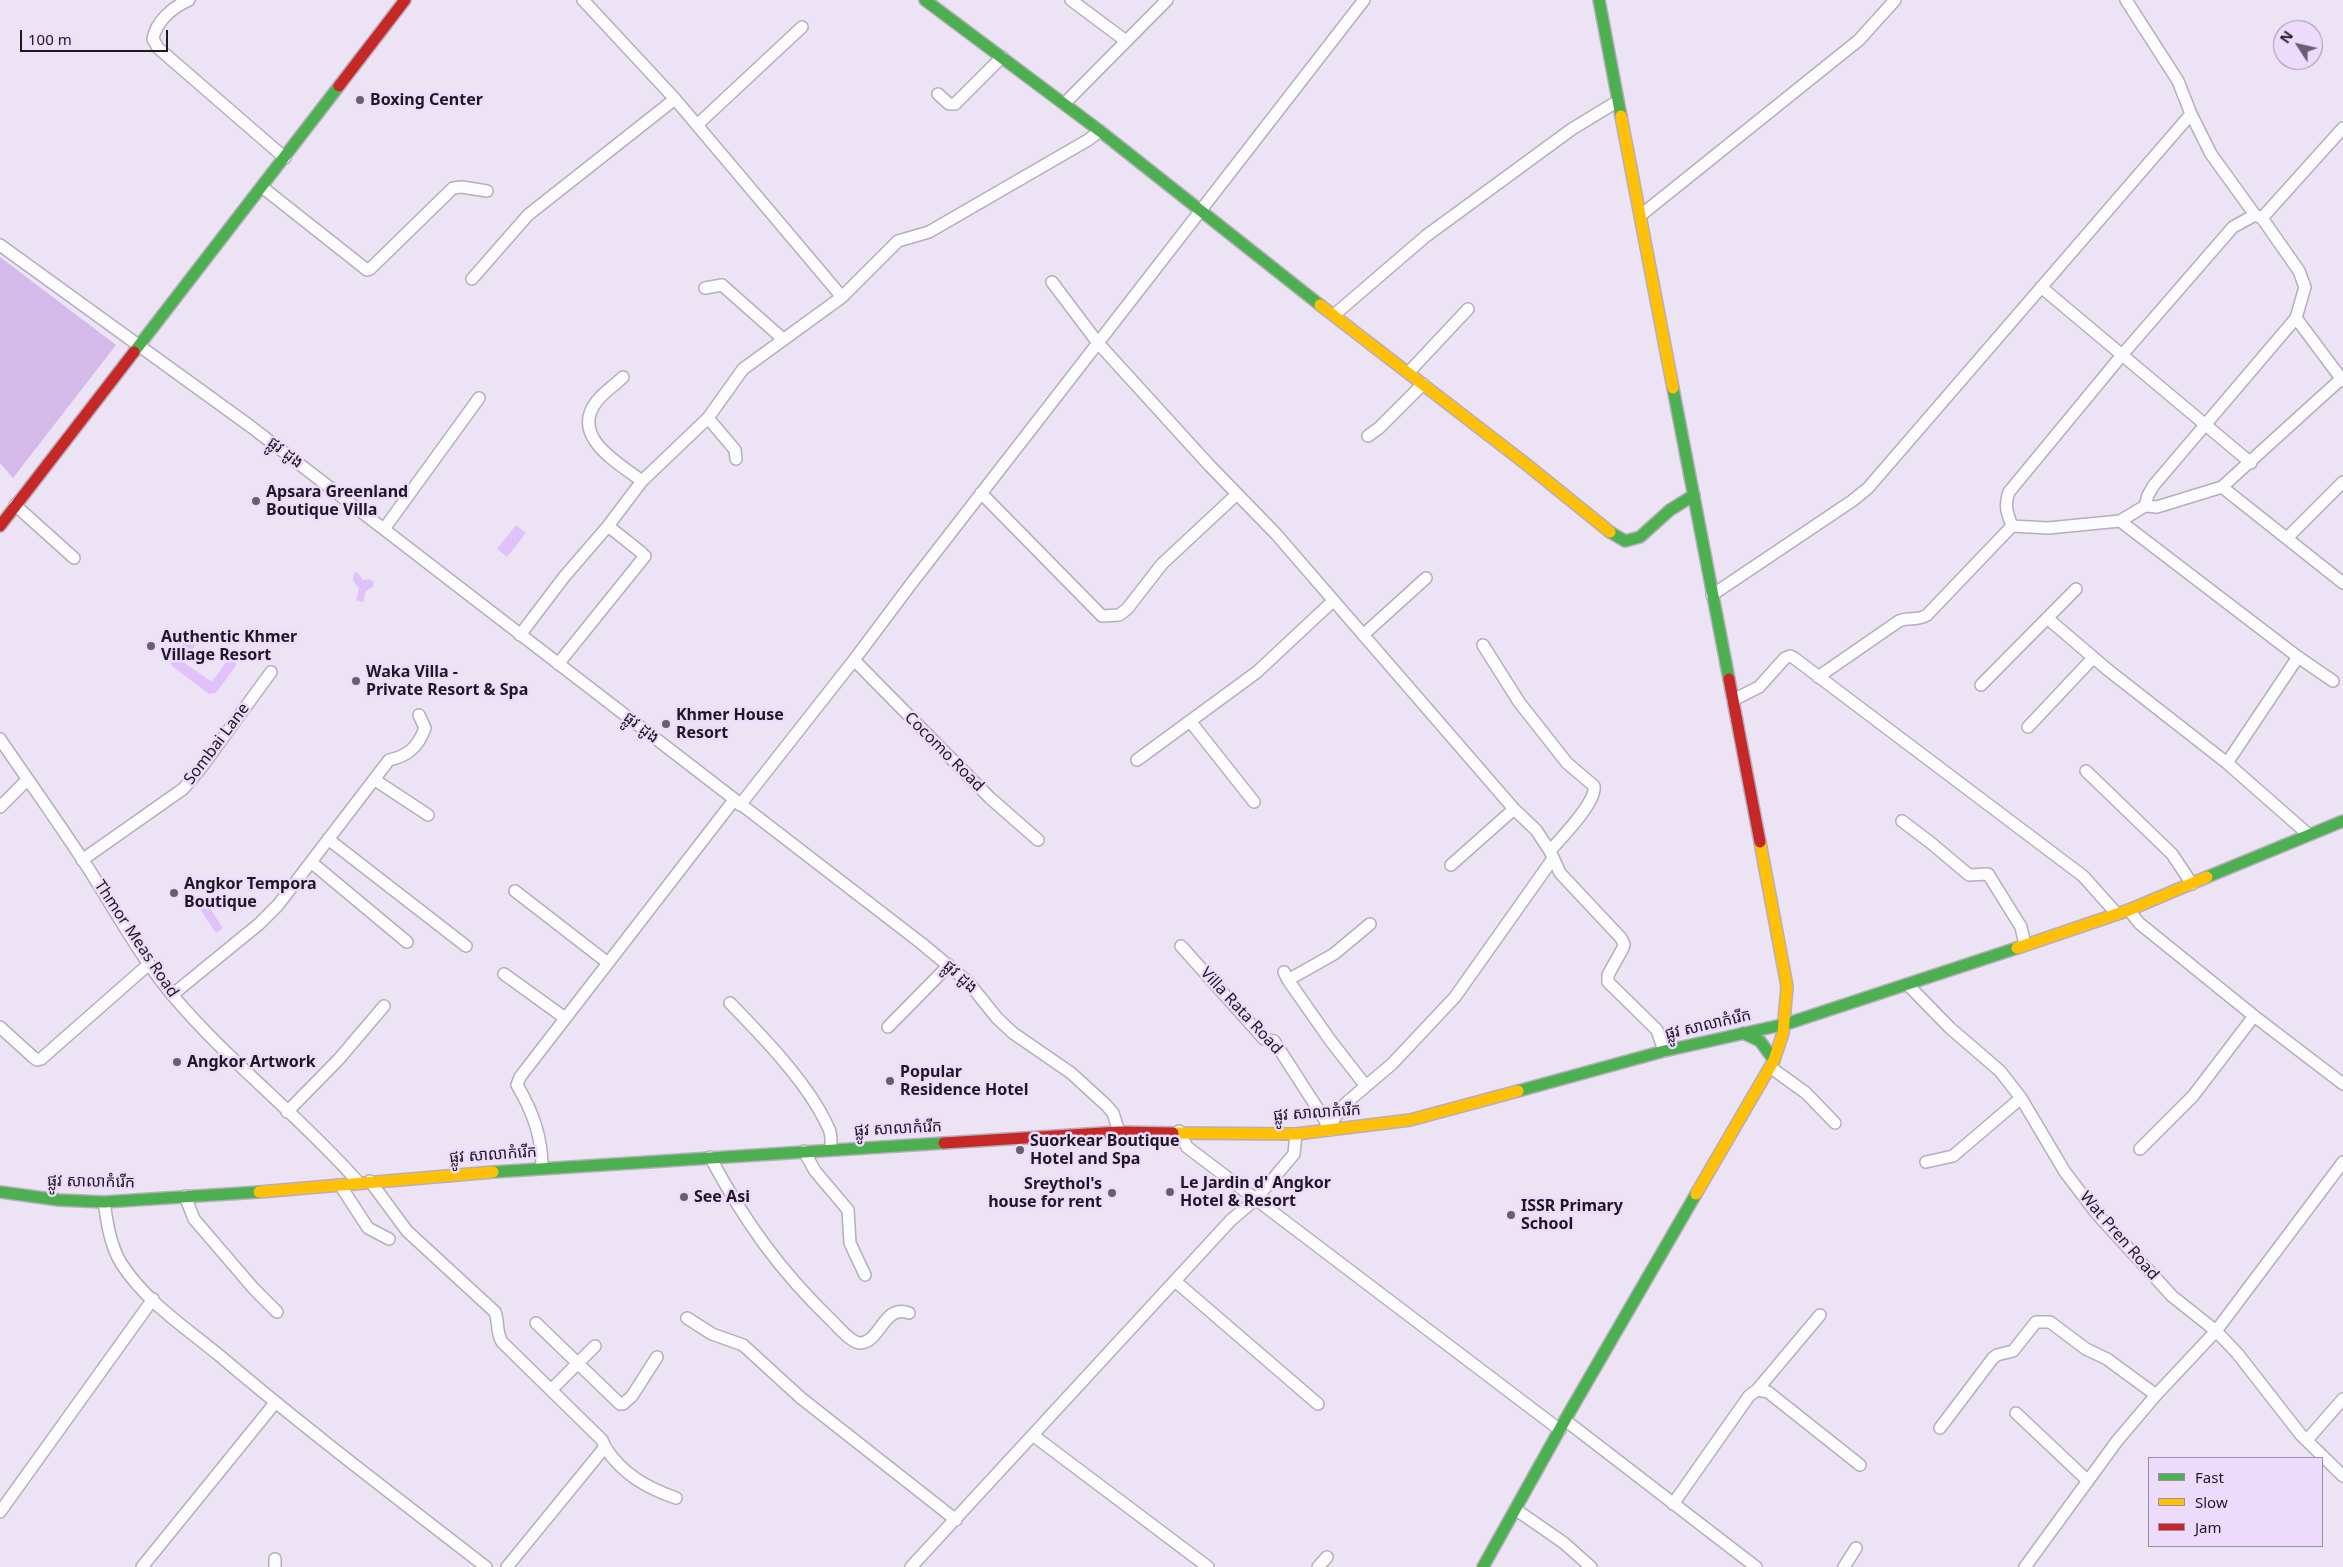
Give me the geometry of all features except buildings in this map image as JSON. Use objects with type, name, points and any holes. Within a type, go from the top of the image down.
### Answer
[{"type":"main road","points":[[0,526],[405,0]]},
{"type":"main road","points":[[925,0],[1100,131],[1526,464],[1612,534],[1624,541],[1640,537],[1670,510],[1694,495]]},
{"type":"main road","points":[[1483,1567],[1772,1064],[1780,1048],[1786,1024],[1787,986],[1734,700],[1666,360],[1641,215],[1599,0]]},
{"type":"main road","name":"ផ្លូវ សាលាកំរើក","points":[[0,1192],[59,1200],[104,1202],[542,1168],[1118,1129],[1296,1134],[1410,1120],[1664,1051],[1786,1024],[1908,985],[2129,910],[2187,876],[2309,835],[2343,821]]},
{"type":"main road","points":[[1744,1033],[1760,1041],[1772,1064]]},
{"type":"street","points":[[189,0],[176,5],[154,32],[153,39],[158,48],[285,158]]},
{"type":"street","points":[[583,0],[675,99],[842,296]]},
{"type":"street","points":[[1071,0],[1126,42]]},
{"type":"street","points":[[1064,104],[1167,0]]},
{"type":"street","points":[[542,1168],[538,1134],[533,1116],[517,1083],[528,1065],[737,802],[854,660],[1364,0]]},
{"type":"street","points":[[1641,215],[1860,40],[1895,0]]},
{"type":"street","points":[[2126,0],[2178,81],[2191,114],[2211,154],[2299,271],[2305,288],[2296,318],[2204,424],[2154,486],[2148,495],[2145,506]]},
{"type":"street","points":[[697,126],[802,27]]},
{"type":"street","points":[[938,94],[949,104],[956,104],[1002,57]]},
{"type":"street","points":[[472,278],[528,214],[675,99]]},
{"type":"street","points":[[1334,315],[1426,236],[1572,129],[1618,101]]},
{"type":"street","points":[[1712,595],[1852,501],[1868,488],[2191,114]]},
{"type":"street","points":[[2012,526],[2006,510],[2006,499],[2010,492],[2122,356],[2233,227],[2259,217],[2343,128]]},
{"type":"street","points":[[520,635],[564,576],[608,526],[642,481],[708,418],[743,369],[842,296],[898,241],[930,232],[1088,140],[1100,131]]},
{"type":"street","points":[[262,187],[367,270],[453,188],[462,187],[487,191]]},
{"type":"street","name":"ផ្លូវ ដូង","points":[[0,244],[250,426],[948,965],[968,982],[997,1018],[1013,1033],[1071,1073],[1113,1113],[1118,1129]]},
{"type":"street","points":[[1052,282],[1098,343],[1209,466],[1276,534],[1514,809],[1536,830],[1560,872],[1621,938],[1623,948],[1608,975],[1608,982],[1657,1030],[1664,1051]]},
{"type":"street","points":[[705,288],[722,285],[783,339]]},
{"type":"street","points":[[2041,286],[2251,463]]},
{"type":"street","points":[[1408,372],[1468,309]]},
{"type":"street","points":[[1818,677],[1905,618],[1917,620],[1927,616],[2012,526],[2048,528],[2120,520],[2145,506],[2157,507],[2222,488],[2342,380],[2296,318]]},
{"type":"street","points":[[623,377],[597,401],[590,414],[589,427],[591,437],[606,454],[642,481]]},
{"type":"street","points":[[1368,436],[1379,428],[1423,384]]},
{"type":"street","points":[[384,530],[479,398]]},
{"type":"street","points":[[708,418],[736,450],[736,459]]},
{"type":"street","points":[[2287,538],[2343,482]]},
{"type":"street","points":[[2222,488],[2343,583]]},
{"type":"street","points":[[981,494],[1102,616],[1119,615],[1127,609],[1162,564],[1238,494]]},
{"type":"street","points":[[15,505],[74,558]]},
{"type":"street","points":[[2120,520],[2298,657],[2333,681]]},
{"type":"street","points":[[558,664],[644,554],[608,526]]},
{"type":"street","points":[[1363,634],[1426,578]]},
{"type":"street","points":[[1981,685],[2076,589]]},
{"type":"street","points":[[1137,760],[1257,672],[1333,601]]},
{"type":"street","points":[[2047,618],[2093,658],[2226,763],[2309,835]]},
{"type":"street","points":[[1328,1130],[1346,1103],[1392,1064],[1455,997],[1594,794],[1594,786],[1567,763],[1519,702],[1483,646]]},
{"type":"street","points":[[1734,700],[1759,688],[1785,658],[1790,656],[2083,876],[2117,914]]},
{"type":"street","points":[[2226,763],[2298,657]]},
{"type":"street","points":[[2028,727],[2093,658]]},
{"type":"street","name":"Cocomo Road","points":[[854,660],[990,798],[1038,840]]},
{"type":"street","name":"Sombai Lane","points":[[90,855],[176,795],[189,783],[271,672]]},
{"type":"street","points":[[172,995],[265,918],[311,862],[389,760],[406,756],[419,741],[425,728],[419,715]]},
{"type":"street","points":[[1190,721],[1254,802]]},
{"type":"street","name":"Thmor Meas Road","points":[[0,739],[27,780],[90,855],[149,964],[172,995],[215,1043],[364,1182],[407,1231],[495,1312],[499,1323],[498,1334],[502,1342],[602,1440],[619,1466],[644,1486],[676,1498]]},
{"type":"street","points":[[2086,771],[2172,854],[2187,876]]},
{"type":"street","points":[[0,807],[27,780]]},
{"type":"street","points":[[374,780],[428,814]]},
{"type":"street","points":[[1451,865],[1514,809]]},
{"type":"street","points":[[1902,821],[1969,875],[1988,874],[2021,927],[2025,945]]},
{"type":"street","points":[[328,839],[466,946]]},
{"type":"street","points":[[311,862],[407,942]]},
{"type":"street","points":[[515,891],[608,963]]},
{"type":"street","points":[[2129,910],[2139,923],[2254,1016],[2343,1084]]},
{"type":"street","points":[[1365,1085],[1330,1040],[1286,976],[1334,954],[1370,924]]},
{"type":"street","name":"Villa Rata Road","points":[[1181,946],[1264,1039],[1274,1041],[1325,1120],[1328,1130]]},
{"type":"street","points":[[0,1027],[33,1057],[37,1060],[41,1059],[149,964]]},
{"type":"street","points":[[888,1027],[948,965]]},
{"type":"street","points":[[504,974],[565,1018]]},
{"type":"street","name":"Wat Pren Road","points":[[1908,985],[1950,1028],[2000,1071],[2021,1098],[2064,1172],[2097,1214],[2172,1296],[2216,1331],[2237,1353],[2319,1457]]},
{"type":"street","points":[[730,1003],[785,1063],[813,1101],[828,1126],[831,1149]]},
{"type":"street","points":[[287,1112],[339,1059],[384,1006]]},
{"type":"street","points":[[2140,1148],[2190,1100],[2254,1016]]},
{"type":"street","points":[[1772,1064],[1806,1093],[1835,1123]]},
{"type":"street","points":[[1926,1162],[1953,1156],[2021,1098]]},
{"type":"street","points":[[1179,1131],[1188,1147],[1256,1200],[1673,1504],[1756,1567]]},
{"type":"street","points":[[912,1567],[1231,1220],[1256,1200],[1294,1154],[1296,1134]]},
{"type":"street","points":[[804,1151],[815,1171],[848,1210],[850,1243],[865,1274]]},
{"type":"street","points":[[710,1157],[740,1210],[765,1248],[814,1303],[843,1332],[858,1343],[862,1343],[871,1337],[895,1312],[902,1310],[909,1314]]},
{"type":"street","points":[[2025,1567],[2117,1441],[2156,1395],[2216,1331],[2343,1162]]},
{"type":"street","points":[[340,1185],[368,1228],[389,1239]]},
{"type":"street","points":[[185,1196],[194,1219],[254,1289],[277,1312]]},
{"type":"street","points":[[104,1202],[108,1225],[120,1262],[131,1277],[153,1299],[275,1403],[486,1567]]},
{"type":"street","points":[[1175,1281],[1318,1404]]},
{"type":"street","points":[[0,1512],[153,1299]]},
{"type":"street","points":[[1673,1504],[1749,1396],[1757,1390],[1820,1315]]},
{"type":"street","points":[[687,1318],[712,1334],[743,1345],[801,1398],[956,1520]]},
{"type":"street","points":[[1940,1428],[1993,1358],[1997,1355],[2013,1351],[2033,1325],[2040,1321],[2050,1322],[2086,1349],[2107,1359],[2156,1395]]},
{"type":"street","points":[[536,1323],[614,1400],[623,1404],[632,1396],[657,1357]]},
{"type":"street","points":[[550,1390],[595,1346]]},
{"type":"street","points":[[1757,1390],[1768,1392],[1860,1465]]},
{"type":"street","points":[[2307,1440],[2343,1399]]},
{"type":"street","points":[[144,1566],[275,1403]]},
{"type":"street","points":[[2016,1413],[2088,1481]]},
{"type":"street","points":[[1034,1436],[1208,1567]]},
{"type":"street","points":[[508,1567],[605,1447]]},
{"type":"street","name":"Wat Pren Road","points":[[2326,1467],[2343,1476]]},
{"type":"street","points":[[1515,1509],[1564,1543],[1591,1567]]},
{"type":"street","points":[[1844,1567],[1856,1548]]},
{"type":"street","points":[[1318,1567],[1327,1556]]},
{"type":"shaded area","points":[[0,257],[116,345],[13,478],[0,463]]},
{"type":"shaded area","points":[[516,525],[526,533],[507,557],[497,549]]},
{"type":"shaded area","points":[[354,572],[358,573],[363,580],[370,579],[374,582],[373,587],[366,591],[363,602],[356,600],[359,589],[353,580]]},
{"type":"shaded area","points":[[192,631],[201,638],[183,662],[212,682],[229,658],[237,664],[216,693],[209,694],[172,666],[171,660]]},
{"type":"shaded area","points":[[207,904],[223,928],[216,933],[200,909]]},
{"type":"traffic: fast","points":[[925,0],[1100,131],[1320,305]]},
{"type":"traffic: fast","points":[[1599,0],[1621,116]]},
{"type":"traffic: fast","points":[[134,352],[339,86]]},
{"type":"traffic: fast","points":[[1673,388],[1729,679]]},
{"type":"traffic: fast","points":[[1610,532],[1625,541],[1640,537],[1670,510],[1694,495]]},
{"type":"traffic: fast","points":[[2207,877],[2343,821]]},
{"type":"traffic: fast","points":[[1518,1091],[1664,1051],[1786,1024],[2017,948]]},
{"type":"traffic: fast","points":[[1743,1033],[1760,1041],[1774,1060]]},
{"type":"traffic: fast","points":[[493,1172],[944,1143]]},
{"type":"traffic: fast","points":[[0,1192],[59,1200],[104,1202],[259,1192]]},
{"type":"traffic: fast","points":[[1483,1567],[1565,1420],[1696,1194]]},
{"type":"traffic: slow","points":[[1621,116],[1673,388]]},
{"type":"traffic: slow","points":[[1320,305],[1526,464],[1610,532]]},
{"type":"traffic: slow","points":[[1696,1194],[1774,1060],[1783,1033],[1787,986],[1760,842]]},
{"type":"traffic: slow","points":[[2017,948],[2129,910],[2207,877]]},
{"type":"traffic: slow","points":[[1173,1133],[1296,1134],[1410,1120],[1518,1091]]},
{"type":"traffic: slow","points":[[259,1192],[493,1172]]},
{"type":"traffic: jam","points":[[339,86],[405,0]]},
{"type":"traffic: jam","points":[[0,526],[134,352]]},
{"type":"traffic: jam","points":[[1729,679],[1760,842]]},
{"type":"traffic: jam","points":[[944,1143],[1119,1132],[1173,1133]]},
{"type":"place","name":"Boxing Center","points":[[360,100]]},
{"type":"place","name":"Apsara Greenland Boutique Villa","points":[[256,501]]},
{"type":"place","name":"Authentic Khmer Village Resort","points":[[151,646]]},
{"type":"place","name":"Waka Villa - Private Resort & Spa","points":[[356,681]]},
{"type":"place","name":"Khmer House Resort","points":[[666,724]]},
{"type":"place","name":"Angkor Tempora Boutique","points":[[174,893]]},
{"type":"place","name":"Angkor Artwork","points":[[177,1062]]},
{"type":"place","name":"Popular Residence Hotel","points":[[890,1081]]},
{"type":"place","name":"Suorkear Boutique Hotel and Spa","points":[[1020,1150]]},
{"type":"place","name":"Le Jardin d' Angkor Hotel & Resort","points":[[1170,1192]]},
{"type":"place","name":"Sreythol's house for rent","points":[[1112,1193]]},
{"type":"place","name":"See Asi","points":[[684,1197]]},
{"type":"place","name":"ISSR Primary School","points":[[1511,1215]]}]
